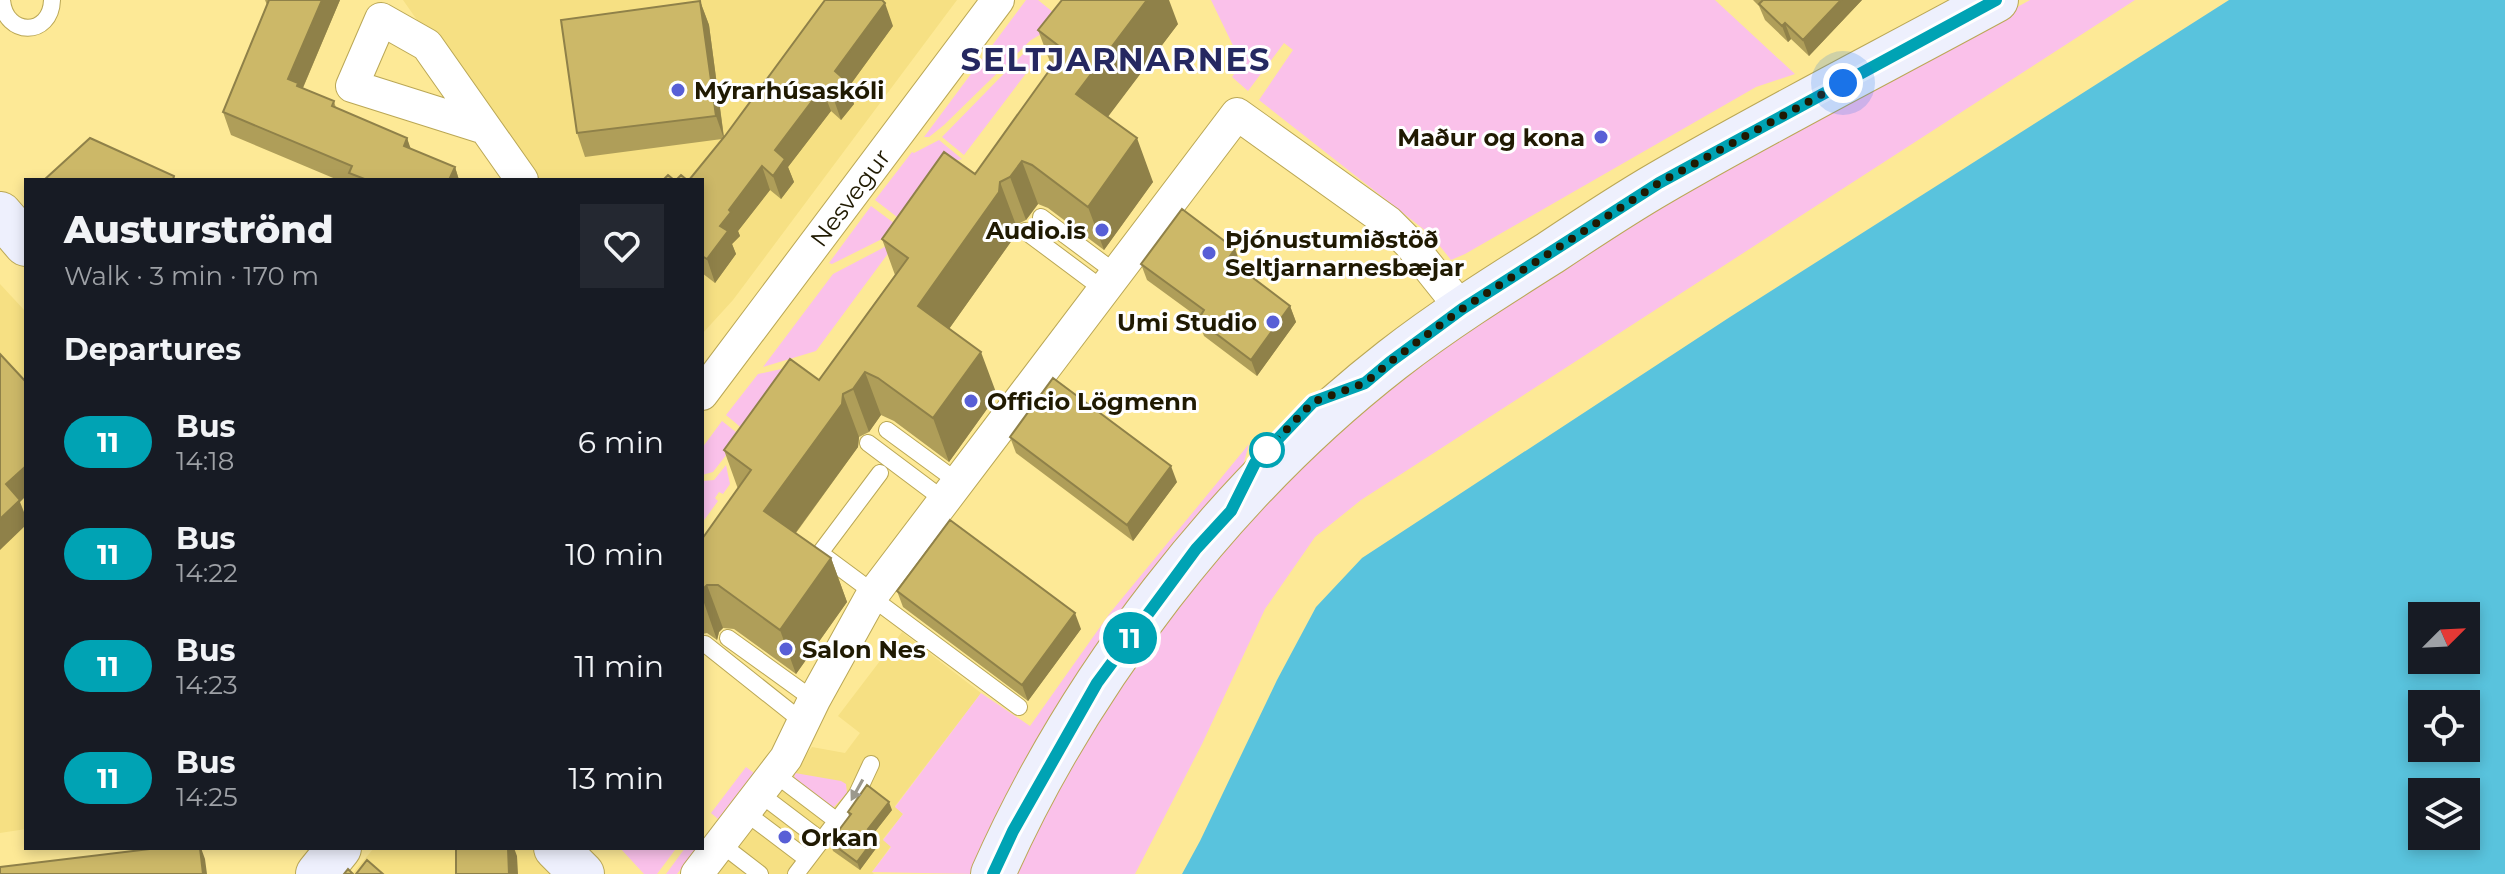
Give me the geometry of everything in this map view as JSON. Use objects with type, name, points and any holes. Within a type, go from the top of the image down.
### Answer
[{"type":"street","name":"Nesvegur","points":[[704,391],[998,0]]},
{"type":"street","points":[[993,874],[1013,831],[1097,683],[1196,549],[1322,421],[1365,383],[1462,309],[1659,183],[1996,0]]},
{"type":"street","points":[[697,874],[786,758],[808,711],[872,595],[1237,114],[1388,222],[1410,244],[1462,309]]},
{"type":"street","points":[[485,128],[521,178]]},
{"type":"street","points":[[0,214],[24,242]]},
{"type":"street","points":[[318,874],[337,850]]},
{"type":"street","points":[[558,850],[582,874]]},
{"type":"street","points":[[594,850],[617,874]]},
{"type":"lane","points":[[2,0],[4,25],[26,28],[44,22],[50,14],[52,0]]},
{"type":"lane","points":[[1041,217],[1110,281]]},
{"type":"lane","points":[[1025,231],[1110,281]]},
{"type":"lane","points":[[1313,402],[1365,383]]},
{"type":"lane","points":[[887,430],[951,491]]},
{"type":"lane","points":[[868,443],[951,491]]},
{"type":"lane","points":[[1231,511],[1255,463],[1270,446]]},
{"type":"lane","points":[[880,473],[820,553],[1019,707]]},
{"type":"lane","points":[[728,638],[808,711]]},
{"type":"lane","points":[[705,644],[808,711]]},
{"type":"lane","points":[[796,874],[857,794],[871,764]]},
{"type":"lane","points":[[760,793],[839,818]]},
{"type":"lane","points":[[760,793],[822,841]]},
{"type":"lane","points":[[760,793],[807,859]]},
{"type":"lane","points":[[721,844],[760,874]]},
{"type":"shaded area","name":"Mýrarhúsaskóli","points":[[403,0],[957,0],[733,300],[704,332],[704,178],[528,178]]},
{"type":"shaded area","points":[[1026,0],[1038,0],[1064,21],[1031,40],[944,125],[929,137],[924,137]]},
{"type":"shaded area","points":[[1211,0],[1715,0],[1795,74],[1756,87],[1451,260],[1431,235],[1259,100],[1293,50],[1284,43],[1248,91],[1232,77],[1240,60]]},
{"type":"shaded area","points":[[2030,0],[2135,0],[1361,500],[1315,537],[1265,609],[1202,744],[1135,874],[1010,874],[1041,803],[1205,562],[1403,370],[1696,185]]},
{"type":"shaded area","points":[[1038,47],[1041,49],[1040,55],[964,155],[942,137],[1025,52]]},
{"type":"shaded area","points":[[939,140],[962,159],[946,163],[910,227],[875,200],[912,152]]},
{"type":"shaded area","points":[[871,206],[902,229],[829,263]]},
{"type":"shaded area","points":[[898,240],[816,351],[763,367],[833,274]]},
{"type":"shaded area","points":[[0,284],[24,310],[24,829],[0,833]]},
{"type":"shaded area","points":[[795,366],[744,430],[726,415],[758,374]]},
{"type":"shaded area","points":[[722,421],[741,436],[713,472],[704,474],[704,445]]},
{"type":"shaded area","points":[[1249,444],[1241,473],[974,874],[872,872],[891,847],[883,840],[903,814],[895,807],[981,693],[1030,726],[1110,613]]},
{"type":"shaded area","points":[[726,465],[730,484],[723,494],[719,492],[715,498],[718,501],[704,520],[704,481],[714,480]]},
{"type":"shaded area","points":[[902,632],[981,693],[895,806],[903,814],[883,839],[891,846],[872,872],[874,874],[716,874],[812,747],[845,753],[860,733],[838,716]]},
{"type":"shaded area","points":[[746,767],[754,773],[718,819],[711,813]]},
{"type":"shaded area","points":[[795,773],[841,781],[846,784],[847,793],[833,808],[794,779]]},
{"type":"shaded area","points":[[372,850],[541,850],[564,874],[352,874]]},
{"type":"shaded area","points":[[622,850],[675,850],[657,874],[644,874]]},
{"type":"shaded area","points":[[684,850],[695,850],[677,874],[666,874]]},
{"type":"water","points":[[2229,0],[2505,0],[2505,874],[1182,874],[1316,607],[1362,558],[1730,317]]},
{"type":"building","points":[[269,0],[322,0],[288,79],[298,83],[297,86],[334,101],[332,106],[407,138],[404,146],[455,167],[450,178],[362,178],[349,173],[352,166],[223,112]]},
{"type":"building","points":[[825,0],[882,0],[885,3],[835,71],[845,80],[833,97],[822,88],[775,150],[785,159],[773,176],[762,166],[729,210],[731,212],[720,226],[728,231],[707,259],[704,257],[704,178],[691,178]]},
{"type":"building","points":[[1062,0],[1147,0],[1076,94],[1137,138],[1088,207],[1032,165],[1022,161],[1010,177],[1000,182],[999,192],[918,306],[981,352],[933,418],[865,372],[853,389],[843,394],[842,404],[764,511],[831,558],[780,630],[718,585],[704,588],[704,536],[751,470],[724,450],[790,359],[819,380],[908,258],[882,239],[944,152],[975,174],[1064,50],[1038,30]]},
{"type":"building","points":[[1763,0],[1841,0],[1803,40],[1785,23],[1782,26],[1759,4]]},
{"type":"building","points":[[700,1],[716,116],[577,133],[561,20]]},
{"type":"building","points":[[90,138],[174,176],[174,178],[46,178]]},
{"type":"building","points":[[1182,209],[1235,249],[1228,259],[1290,306],[1251,360],[1198,320],[1204,310],[1141,264]]},
{"type":"building","points":[[0,354],[24,380],[24,468],[6,484],[20,500],[0,519]]},
{"type":"building","points":[[1053,378],[1171,466],[1127,525],[1010,437]]},
{"type":"building","points":[[950,520],[1075,613],[1022,685],[897,591]]},
{"type":"building","points":[[867,785],[889,802],[868,829],[877,835],[857,862],[830,842]]},
{"type":"building","points":[[141,850],[200,850],[203,874],[0,874],[0,867]]},
{"type":"building","points":[[456,850],[508,850],[509,874],[456,874]]},
{"type":"building","points":[[367,860],[383,874],[356,874]]},
{"type":"bus line","name":"11","points":[[993,874],[1013,831],[1097,683],[1196,549],[1231,511],[1255,463],[1313,402],[1365,383],[1462,309],[1659,183],[1996,0]]},
{"type":"place","name":"Mýrarhúsaskóli","points":[[678,90]]},
{"type":"place","name":"Maður og kona","points":[[1601,137]]},
{"type":"place","name":"Audio.is","points":[[1102,230]]},
{"type":"place","name":"Þjónustumiðstöð Seltjarnarnesbæjar","points":[[1209,253]]},
{"type":"place","name":"Umi Studio","points":[[1273,322]]},
{"type":"place","name":"Officio Lögmenn","points":[[971,401]]},
{"type":"place","name":"Salon Nes","points":[[786,649]]},
{"type":"place","name":"Orkan","points":[[785,837]]},
{"type":"district","name":"SELTJARNARNES","points":[[1116,59]]},
{"type":"route","points":[[1267,450],[1313,402],[1365,383],[1462,309],[1659,183],[1843,83]]}]
